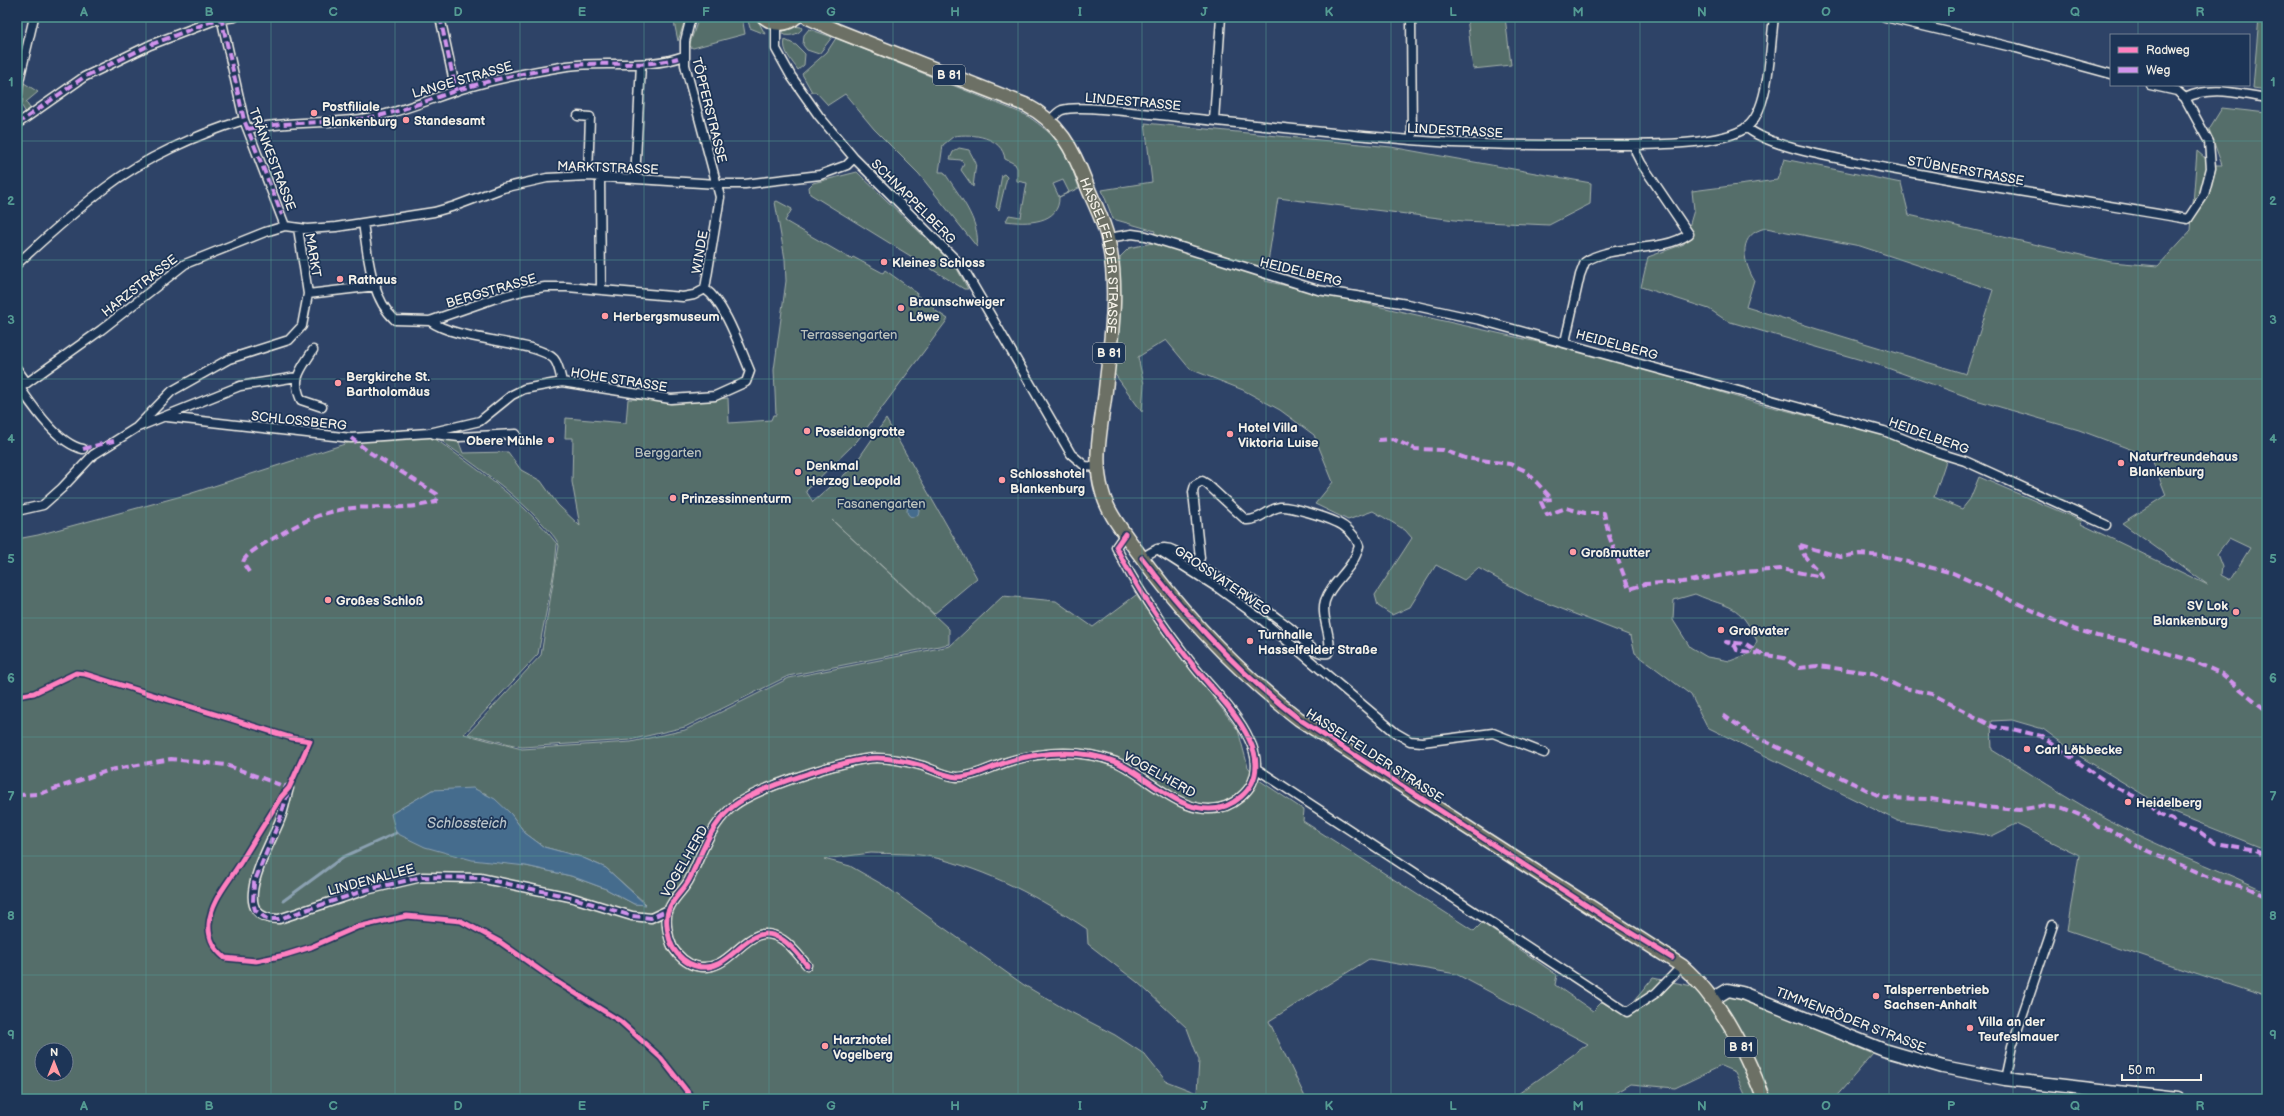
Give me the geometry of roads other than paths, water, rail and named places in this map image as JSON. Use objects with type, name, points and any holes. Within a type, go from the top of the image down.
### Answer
[{"type":"main road","points":[[764,17],[776,23],[786,23],[796,17]]},
{"type":"main road","name":"HASSELFELDER STRASSE","points":[[808,17],[838,31],[1033,108],[1060,130],[1075,155],[1108,238],[1113,266],[1114,292],[1098,467],[1104,499],[1125,534],[1142,558],[1178,604],[1218,648],[1253,681],[1294,715],[1347,751],[1682,966],[1713,999],[1740,1044],[1764,1099]]},
{"type":"main road","name":"TIMMENRÖDER STRASSE","points":[[1713,999],[1728,990],[1742,993],[1858,1040],[1909,1058],[1964,1072],[2005,1079],[2177,1099]]},
{"type":"street","points":[[17,102],[19,81],[34,17]]},
{"type":"street","points":[[17,124],[84,77],[150,45],[221,18],[235,17]]},
{"type":"street","points":[[440,17],[456,91]]},
{"type":"street","name":"TÖPFERSTRASSE","points":[[691,17],[685,41],[684,56],[700,125],[718,184]]},
{"type":"street","points":[[1214,120],[1221,17]]},
{"type":"street","points":[[1411,17],[1412,140]]},
{"type":"street","name":"LINDESTRASSE","points":[[1050,121],[1057,113],[1070,108],[1214,120],[1412,140],[1520,146],[1636,145],[1702,140],[1726,136],[1746,127],[1756,116],[1763,100],[1774,17]]},
{"type":"street","points":[[1885,17],[1911,20],[2110,74]]},
{"type":"street","name":"TRÄNKESTRASSE","points":[[221,18],[244,120],[285,226],[298,228]]},
{"type":"street","name":"SCHNAPPELBERG","points":[[776,23],[775,44],[784,67],[819,116],[854,158],[962,266],[1072,454],[1085,466],[1098,467]]},
{"type":"street","name":"LANGE STRASSE","points":[[248,129],[275,125],[352,121],[386,114],[456,91],[522,74],[573,65],[641,64],[672,60],[684,56]]},
{"type":"street","points":[[635,179],[641,64]]},
{"type":"street","points":[[2154,86],[2177,91],[2186,98],[2199,91],[2210,90],[2267,98]]},
{"type":"street","name":"STÜBNERSTRASSE","points":[[1746,127],[1762,138],[1821,155],[1913,173],[2188,219],[2204,195],[2211,168],[2209,142],[2186,98]]},
{"type":"street","points":[[578,116],[590,117],[588,176]]},
{"type":"street","points":[[17,264],[105,188],[126,174],[161,155],[244,120]]},
{"type":"street","points":[[1565,342],[1580,275],[1585,262],[1600,255],[1674,242],[1689,234],[1641,163],[1636,153],[1636,145]]},
{"type":"street","name":"MARKTSTRASSE","points":[[363,223],[455,206],[504,188],[537,179],[600,176],[718,184],[745,184],[820,175],[847,165],[854,158]]},
{"type":"street","points":[[600,176],[601,289]]},
{"type":"street","name":"WINDE","points":[[718,184],[720,197],[718,214],[705,289],[714,297],[740,347],[750,371],[746,382]]},
{"type":"street","points":[[308,294],[376,286],[369,261],[363,223]]},
{"type":"street","name":"MARKT","points":[[136,428],[172,391],[229,359],[289,340],[302,326],[308,294],[298,228],[363,223]]},
{"type":"street","name":"HARZSTRASSE","points":[[21,387],[101,330],[185,264],[265,232],[285,226]]},
{"type":"street","name":"HEIDELBERG","points":[[1108,238],[1132,234],[1146,236],[1318,290],[1414,306],[1480,320],[1565,342],[1884,431],[1939,453],[1965,461],[2106,525]]},
{"type":"street","name":"BERGSTRASSE","points":[[376,286],[381,304],[395,320],[430,321],[526,290],[567,287],[683,297],[694,295],[705,289]]},
{"type":"street","points":[[430,321],[438,326],[476,338],[544,352],[555,360],[562,382]]},
{"type":"street","points":[[313,350],[297,378],[296,387],[301,400],[322,406]]},
{"type":"street","points":[[17,369],[21,387],[52,428],[75,447],[83,449]]},
{"type":"street","points":[[17,511],[43,505],[62,488],[93,455],[136,428],[167,417],[240,386],[297,378]]},
{"type":"street","name":"HOHE STRASSE","points":[[512,395],[524,388],[562,382],[672,399],[715,396],[730,391],[746,382]]},
{"type":"street","name":"SCHLOSSBERG","points":[[167,417],[351,438],[429,433],[480,421],[512,395]]},
{"type":"street","name":"SCHLOSSBERG","points":[[429,433],[459,437],[516,434]]},
{"type":"street","points":[[1142,558],[1157,549],[1167,547],[1196,563],[1291,628],[1312,648],[1323,654],[1328,653],[1330,646],[1326,630],[1325,601],[1356,560],[1359,546],[1352,534],[1337,522],[1287,507],[1274,509],[1252,520],[1246,520],[1202,481],[1195,485],[1193,492],[1200,558],[1196,563]]},
{"type":"street","points":[[1125,534],[1116,547],[1126,568],[1185,654],[1248,736],[1255,753],[1257,770],[1627,1012],[1656,993],[1682,966]]},
{"type":"street","name":"GROSSVATERWEG","points":[[1157,549],[1218,588],[1260,619],[1396,733],[1410,741],[1422,742],[1493,733],[1544,753]]},
{"type":"street","name":"VOGELHERD","points":[[807,965],[782,939],[771,935],[758,935],[744,943],[726,961],[718,966],[709,968],[688,963],[673,948],[668,934],[668,910],[689,880],[705,843],[729,810],[756,793],[799,777],[855,761],[877,758],[902,761],[958,777],[973,774],[1024,756],[1080,754],[1114,762],[1131,770],[1165,793],[1202,809],[1218,809],[1234,802],[1251,786],[1257,770]]},
{"type":"street","name":"LINDENALLEE","points":[[289,788],[280,819],[253,887],[253,902],[255,910],[267,919],[279,919],[366,890],[422,877],[446,876],[480,878],[570,897],[632,916],[650,918],[668,910]]},
{"type":"street","points":[[2005,1079],[2012,1046],[2053,925]]},
{"type":"water","points":[[913,505],[917,507],[919,511],[917,515],[913,517],[909,515],[907,511],[909,507]]},
{"type":"water","name":"Schlossteich","points":[[473,788],[495,799],[511,814],[525,833],[544,847],[581,857],[606,868],[646,905],[634,904],[606,889],[571,876],[526,866],[472,860],[425,847],[396,833],[391,814],[432,790]]},
{"type":"waterway","points":[[283,901],[343,857],[396,833]]},
{"type":"place","name":"Postfiliale Blankenburg","points":[[314,113]]},
{"type":"place","name":"Standesamt","points":[[406,120]]},
{"type":"place","name":"Kleines Schloss","points":[[884,262]]},
{"type":"place","name":"Rathaus","points":[[340,279]]},
{"type":"place","name":"Braunschweiger Löwe","points":[[901,308]]},
{"type":"place","name":"Herbergsmuseum","points":[[605,316]]},
{"type":"place","name":"Bergkirche St. Bartholomäus","points":[[338,383]]},
{"type":"place","name":"Poseidongrotte","points":[[807,431]]},
{"type":"place","name":"Hotel Villa Viktoria Luise","points":[[1230,434]]},
{"type":"place","name":"Obere Mühle","points":[[551,440]]},
{"type":"place","name":"Naturfreundehaus Blankenburg","points":[[2121,463]]},
{"type":"place","name":"Denkmal Herzog Leopold","points":[[798,472]]},
{"type":"place","name":"Schlosshotel Blankenburg","points":[[1002,480]]},
{"type":"place","name":"Prinzessinnenturm","points":[[673,498]]},
{"type":"place","name":"Großmutter","points":[[1573,552]]},
{"type":"place","name":"Großes Schloß","points":[[328,600]]},
{"type":"place","name":"SV Lok Blankenburg","points":[[2236,612]]},
{"type":"place","name":"Großvater","points":[[1721,630]]},
{"type":"place","name":"Turnhalle Hasselfelder Straße","points":[[1250,641]]},
{"type":"place","name":"Carl Löbbecke","points":[[2027,749]]},
{"type":"place","name":"Heidelberg","points":[[2128,802]]},
{"type":"place","name":"Talsperrenbetrieb Sachsen-Anhalt","points":[[1876,996]]},
{"type":"place","name":"Villa an der Teufeslmauer","points":[[1970,1028]]},
{"type":"place","name":"Harzhotel Vogelberg","points":[[825,1046]]},
{"type":"park label","name":"Terrassengarten","points":[[849,334]]},
{"type":"park label","name":"Berggarten","points":[[668,452]]},
{"type":"park label","name":"Fasanengarten","points":[[881,503]]}]
